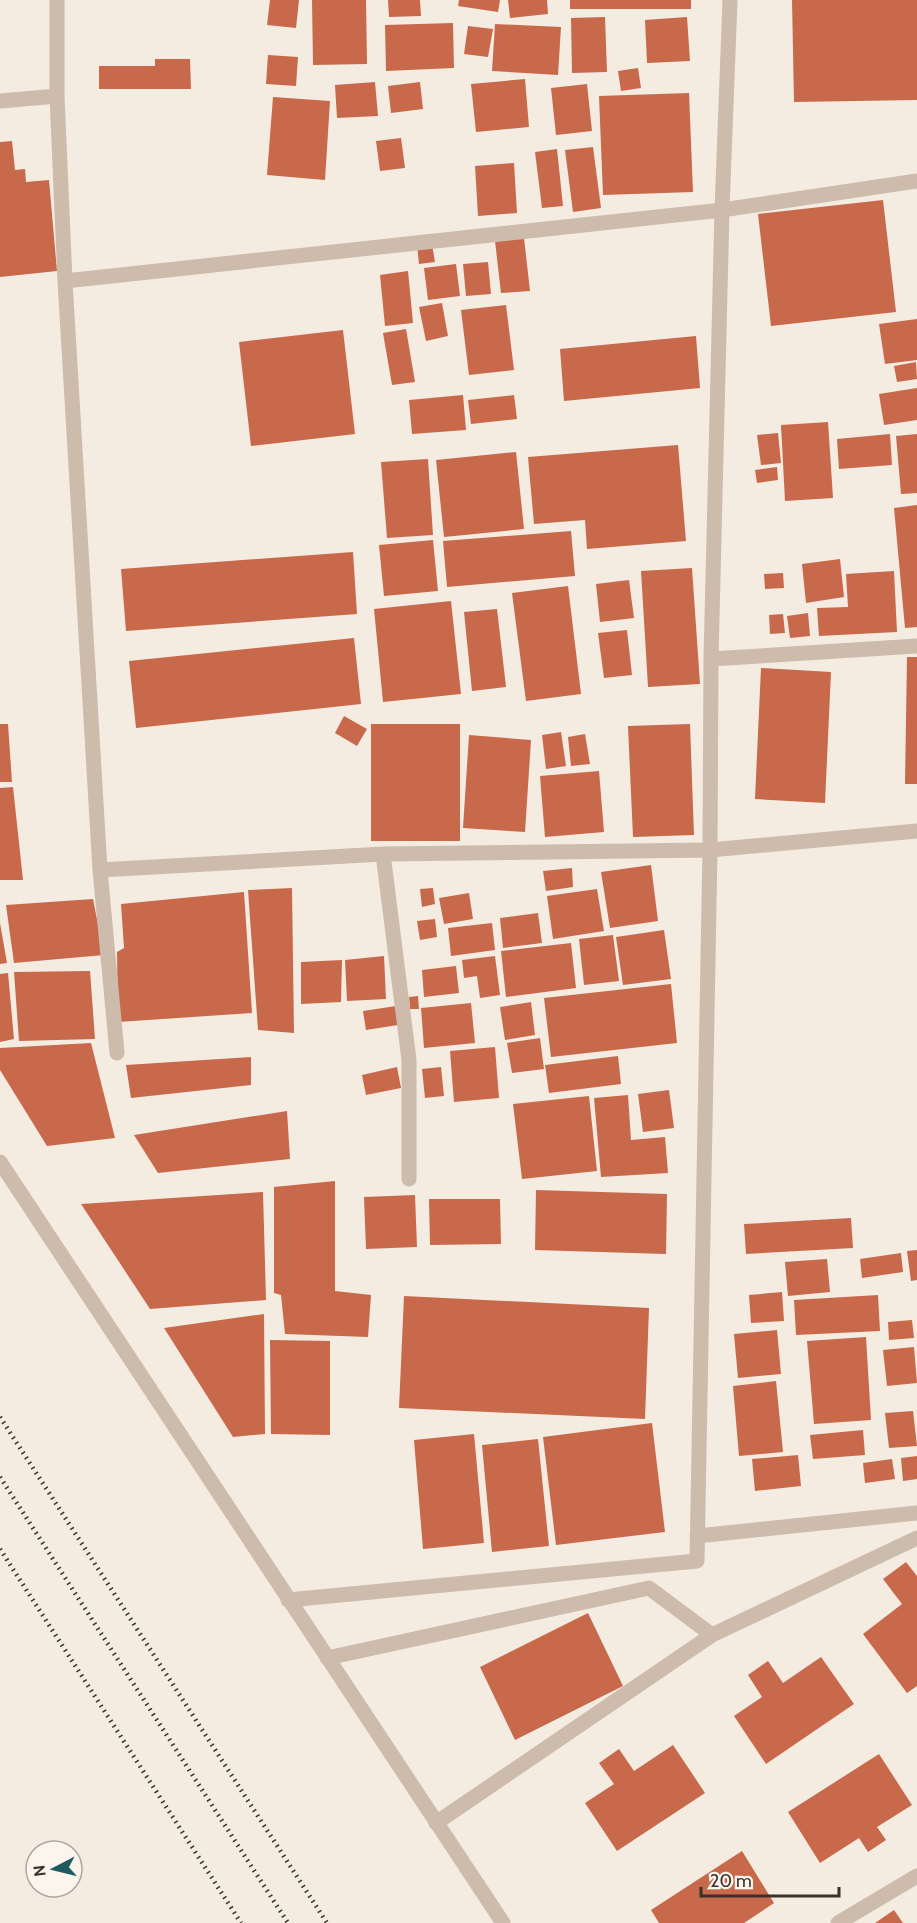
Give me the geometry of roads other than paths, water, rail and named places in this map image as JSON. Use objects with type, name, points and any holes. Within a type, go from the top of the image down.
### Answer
[{"type":"street","points":[[57,0],[57,96],[65,281],[100,870],[117,1053]]},
{"type":"street","points":[[288,1600],[697,1561],[710,850],[711,659],[722,210],[730,0]]},
{"type":"street","points":[[0,101],[57,96]]},
{"type":"street","points":[[65,281],[722,210],[917,181]]},
{"type":"street","points":[[711,659],[917,646]]},
{"type":"street","points":[[100,870],[383,854],[710,850],[917,831]]},
{"type":"street","points":[[383,854],[409,1060],[410,1179]]},
{"type":"street","points":[[0,1162],[503,1923]]},
{"type":"street","points":[[697,1536],[917,1514]]},
{"type":"street","points":[[436,1823],[712,1635],[917,1538]]},
{"type":"street","points":[[327,1658],[649,1588],[712,1635]]},
{"type":"street","points":[[838,1923],[917,1876]]},
{"type":"railway","points":[[0,1417],[327,1923]]},
{"type":"railway","points":[[0,1477],[288,1923]]},
{"type":"railway","points":[[0,1549],[241,1923]]}]
